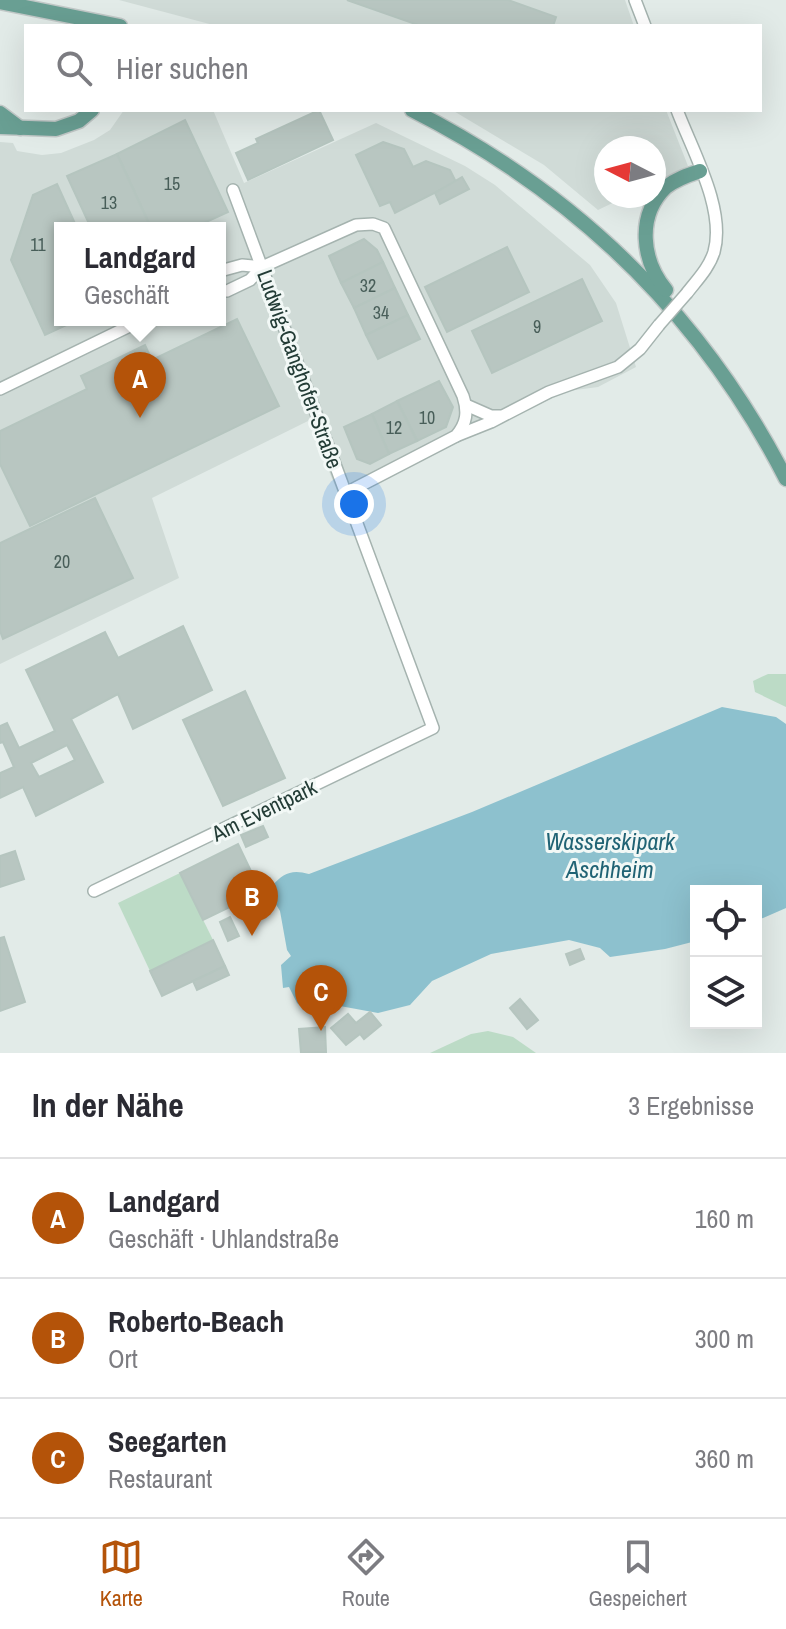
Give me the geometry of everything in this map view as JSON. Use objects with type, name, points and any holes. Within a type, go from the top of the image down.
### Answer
[{"type":"main road","points":[[0,2],[110,24]]},
{"type":"main road","points":[[31,9],[42,17],[68,24]]},
{"type":"main road","points":[[0,127],[56,129],[79,121],[90,112]]},
{"type":"main road","points":[[416,112],[488,151],[533,181],[576,215],[641,275],[703,347],[746,409],[786,479]]},
{"type":"main road","points":[[0,113],[20,128]]},
{"type":"main road","points":[[0,119],[20,128]]},
{"type":"main road","points":[[700,171],[664,189],[647,218],[645,234],[652,269],[697,327],[703,347]]},
{"type":"street","points":[[635,0],[644,24]]},
{"type":"street","points":[[346,493],[456,436],[571,383],[618,367],[640,349],[711,261],[716,240],[715,212],[678,112]]},
{"type":"street","name":"Ludwig-Ganghofer-Straße","points":[[233,190],[433,728]]},
{"type":"street","points":[[226,291],[250,280],[262,267],[356,225],[373,224],[384,228],[466,405],[466,420],[456,436]]},
{"type":"street","points":[[226,269],[242,265],[262,267]]},
{"type":"street","points":[[226,275],[231,278],[231,287],[226,291]]},
{"type":"street","points":[[0,389],[130,326]]},
{"type":"street","points":[[466,405],[491,416],[500,416]]},
{"type":"street","name":"Am Eventpark","points":[[94,891],[433,728]]},
{"type":"shaded area","points":[[119,0],[625,0],[633,24],[209,24]]},
{"type":"shaded area","points":[[123,112],[214,112],[244,183],[376,123],[465,166],[495,185],[590,265],[616,303],[636,367],[598,387],[568,391],[341,500],[308,421],[152,498],[179,578],[0,664],[0,142],[13,143],[17,151],[42,155],[61,153],[110,130]]},
{"type":"shaded area","points":[[455,112],[667,112],[688,166],[666,177],[666,136],[594,136],[594,207],[544,165]]},
{"type":"green space","points":[[768,674],[786,674],[786,707],[755,692],[753,681]]},
{"type":"green space","points":[[180,873],[213,940],[150,971],[118,903]]},
{"type":"green space","points":[[488,1031],[513,1037],[536,1053],[430,1053],[471,1034]]},
{"type":"water","name":"Wasserskipark Aschheim","points":[[722,707],[776,717],[786,724],[786,908],[762,918],[762,885],[690,885],[690,943],[610,957],[600,948],[569,940],[491,954],[432,981],[410,1005],[378,1013],[340,1006],[309,1013],[297,1003],[289,987],[283,988],[281,965],[291,956],[287,950],[280,911],[272,898],[272,886],[284,875],[293,872],[309,874],[472,812]]},
{"type":"building","points":[[347,0],[508,0],[556,17],[554,24],[415,24]]},
{"type":"building","points":[[320,112],[333,140],[248,180],[236,153],[258,143],[256,139]]},
{"type":"building","points":[[185,120],[228,212],[206,222],[148,222],[117,154]]},
{"type":"building","points":[[383,142],[404,149],[413,167],[426,161],[450,170],[456,182],[395,213],[390,202],[380,206],[356,155]]},
{"type":"building","points":[[117,154],[148,222],[88,222],[67,176]]},
{"type":"building","points":[[462,177],[469,189],[440,204],[435,193]]},
{"type":"building","points":[[57,184],[74,222],[54,222],[54,326],[64,326],[45,335],[11,260],[33,195]]},
{"type":"building","points":[[364,239],[377,250],[383,262],[341,283],[329,256]]},
{"type":"building","points":[[507,247],[529,292],[447,332],[425,287]]},
{"type":"building","points":[[383,262],[395,288],[354,308],[341,283]]},
{"type":"building","points":[[582,279],[602,321],[492,373],[472,331]]},
{"type":"building","points":[[395,288],[408,315],[366,335],[354,308]]},
{"type":"building","points":[[408,315],[420,339],[378,359],[366,335]]},
{"type":"building","points":[[237,319],[279,406],[30,526],[0,464],[0,431],[87,389],[81,376],[145,345],[152,360]]},
{"type":"building","points":[[439,381],[453,407],[446,427],[417,441],[397,401]]},
{"type":"building","points":[[397,401],[417,441],[389,454],[372,414]]},
{"type":"building","points":[[372,414],[389,454],[370,464],[357,459],[344,427]]},
{"type":"building","points":[[95,498],[133,578],[3,639],[0,631],[0,543]]},
{"type":"building","points":[[183,626],[212,690],[133,729],[118,694],[71,719],[103,782],[36,816],[23,787],[0,798],[0,773],[14,767],[3,742],[0,743],[0,726],[7,723],[19,748],[55,731],[26,670],[105,632],[118,658]],"holes":[[[67,745],[75,760],[39,777],[31,763]]]},
{"type":"building","points":[[245,691],[285,778],[223,806],[183,720]]},
{"type":"building","points":[[263,826],[268,837],[246,847],[241,835]]},
{"type":"building","points":[[238,844],[261,892],[203,920],[180,873]]},
{"type":"building","points":[[15,851],[24,879],[0,887],[0,856]]},
{"type":"building","points":[[230,917],[239,936],[228,941],[220,922]]},
{"type":"building","points":[[4,937],[25,1002],[0,1011],[0,938]]},
{"type":"building","points":[[213,940],[225,966],[162,996],[150,971]]},
{"type":"building","points":[[580,949],[584,959],[570,965],[566,954]]},
{"type":"building","points":[[225,966],[229,975],[197,990],[193,981]]},
{"type":"building","points":[[520,999],[538,1020],[527,1029],[510,1008]]},
{"type":"building","points":[[370,1012],[381,1025],[364,1039],[360,1034],[346,1045],[331,1028],[348,1014],[356,1023]]},
{"type":"building","points":[[325,1027],[326,1052],[301,1053],[299,1029]]},
{"type":"place","name":"Landgard","points":[[140,418]]},
{"type":"place","name":"Roberto-Beach","points":[[252,936]]},
{"type":"place","name":"Seegarten","points":[[321,1031]]}]
